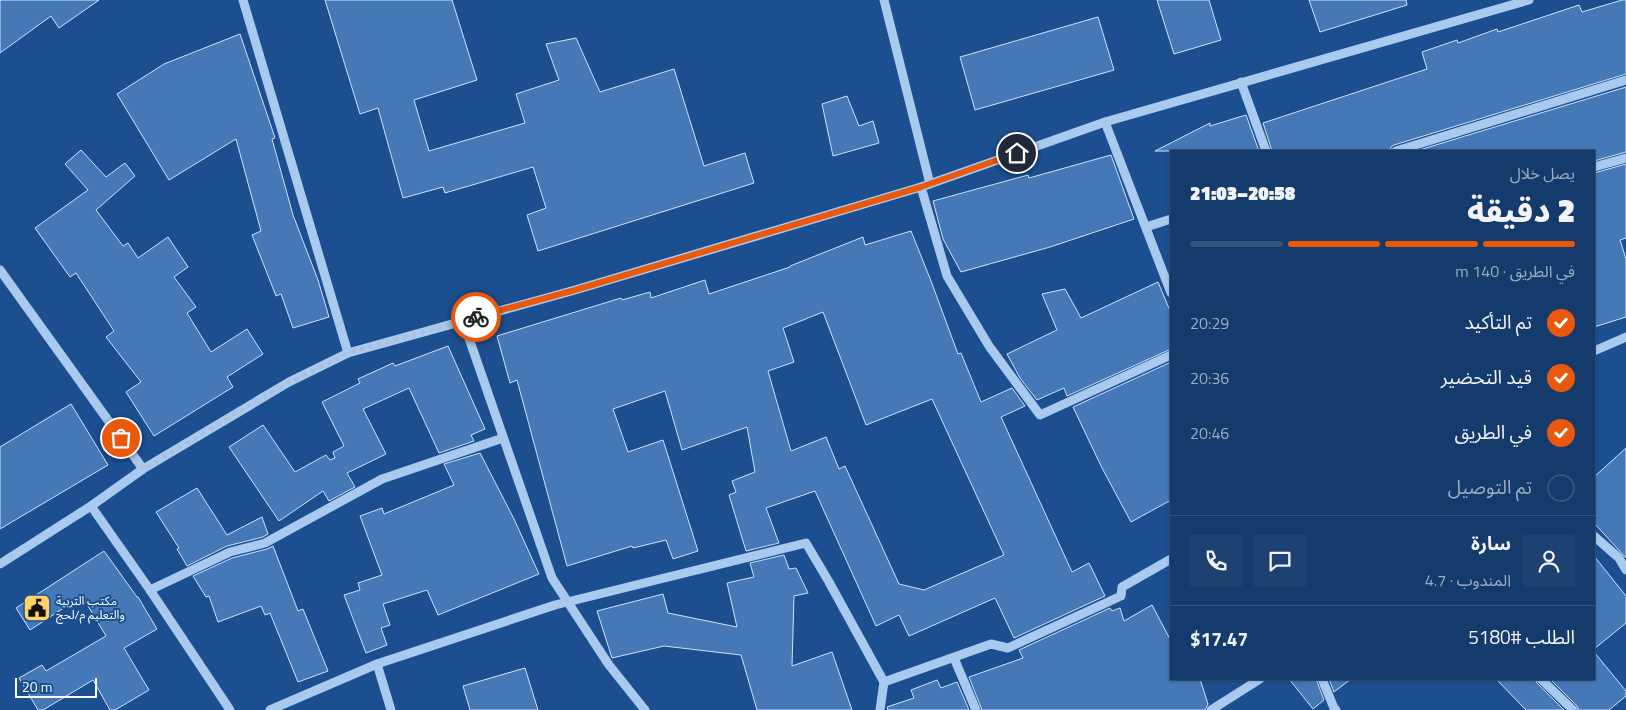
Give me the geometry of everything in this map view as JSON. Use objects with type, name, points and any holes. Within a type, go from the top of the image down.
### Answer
[{"type":"street","points":[[243,0],[348,353]]},
{"type":"street","points":[[884,0],[947,276],[989,346],[1040,415],[1170,355]]},
{"type":"street","points":[[0,564],[91,506],[143,469],[289,382],[348,353],[575,290],[926,185],[1105,122],[1529,0]]},
{"type":"street","points":[[1399,150],[1626,80]]},
{"type":"street","points":[[1241,82],[1266,150]]},
{"type":"street","points":[[1105,122],[1170,290]]},
{"type":"street","points":[[1595,166],[1626,158]]},
{"type":"street","points":[[1146,227],[1170,219]]},
{"type":"street","points":[[0,270],[143,469]]},
{"type":"street","points":[[463,321],[552,578],[609,665],[645,710]]},
{"type":"street","points":[[1595,351],[1626,337]]},
{"type":"street","points":[[150,590],[230,552],[265,543],[382,480],[503,438]]},
{"type":"street","points":[[91,506],[230,710]]},
{"type":"street","points":[[1595,537],[1619,558],[1626,570]]},
{"type":"street","points":[[270,710],[377,664],[567,602],[806,543],[884,682],[880,710]]},
{"type":"street","points":[[884,682],[991,644],[1008,648],[1121,596],[1122,587],[1170,560]]},
{"type":"street","points":[[954,658],[976,710]]},
{"type":"street","points":[[377,664],[391,710]]},
{"type":"street","points":[[1211,710],[1258,680]]},
{"type":"street","points":[[1322,680],[1334,709]]},
{"type":"street","points":[[1542,680],[1572,710]]},
{"type":"building","points":[[0,0],[99,0],[59,28],[51,16],[0,53]]},
{"type":"building","points":[[325,0],[452,0],[477,80],[414,100],[429,151],[525,123],[516,94],[559,80],[546,44],[576,38],[600,92],[674,69],[704,166],[745,153],[754,183],[538,251],[527,215],[546,208],[533,167],[445,193],[443,187],[403,198],[378,108],[360,114]]},
{"type":"building","points":[[1157,0],[1209,0],[1221,40],[1174,54]]},
{"type":"building","points":[[1309,0],[1406,0],[1407,5],[1320,32]]},
{"type":"building","points":[[1626,0],[1626,74],[1394,145],[1390,150],[1272,150],[1263,123],[1427,69],[1422,52],[1457,40],[1458,43],[1497,29],[1498,32],[1579,5],[1582,12]]},
{"type":"building","points":[[1098,17],[1114,70],[975,110],[960,57]]},
{"type":"building","points":[[240,34],[275,138],[272,139],[293,215],[318,280],[329,317],[293,328],[281,294],[276,296],[252,235],[261,231],[236,139],[169,180],[117,94],[164,64]]},
{"type":"building","points":[[1626,87],[1626,152],[1595,161],[1595,150],[1419,150]]},
{"type":"building","points":[[847,96],[859,126],[873,121],[879,143],[833,156],[822,104]]},
{"type":"building","points":[[1246,115],[1259,150],[1155,151],[1210,123],[1210,126]]},
{"type":"building","points":[[81,150],[106,177],[125,163],[135,176],[96,210],[123,246],[128,243],[138,258],[168,237],[188,267],[174,277],[196,307],[187,313],[211,352],[247,329],[263,354],[227,377],[233,387],[154,436],[126,392],[141,382],[106,337],[114,331],[76,273],[70,277],[35,228],[88,190],[65,164]]},
{"type":"building","points":[[1111,155],[1134,219],[1050,247],[961,272],[943,239],[933,201],[1028,175],[1029,178]]},
{"type":"building","points":[[1626,164],[1626,238],[1620,240],[1626,259],[1626,317],[1595,327],[1595,173]]},
{"type":"building","points":[[911,231],[958,354],[961,353],[981,402],[1012,388],[1025,406],[1001,417],[1072,572],[1089,563],[1105,596],[1014,638],[995,598],[909,636],[899,615],[876,626],[815,491],[766,508],[779,543],[746,551],[729,495],[736,492],[732,481],[755,472],[747,427],[682,450],[665,391],[613,409],[628,452],[663,440],[698,551],[673,559],[666,540],[633,548],[632,546],[567,566],[517,380],[510,383],[497,336],[621,298],[622,300],[650,292],[651,298],[705,280],[709,294],[790,267],[863,237],[865,245]],"holes":[[[823,312],[866,425],[932,399],[1004,555],[924,590],[899,584],[845,466],[839,469],[826,437],[791,451],[768,371],[794,362],[783,328]]]},
{"type":"building","points":[[1158,282],[1170,311],[1170,349],[1067,396],[1064,388],[1037,400],[1020,378],[1007,354],[1057,330],[1042,294],[1065,289],[1081,318]]},
{"type":"building","points":[[448,346],[485,429],[471,435],[474,441],[439,453],[409,388],[363,409],[386,454],[347,473],[355,487],[329,501],[323,491],[279,521],[229,447],[263,425],[295,472],[326,455],[330,460],[335,458],[333,452],[344,446],[322,402],[360,383],[358,379],[393,363],[395,366]]},
{"type":"building","points":[[1170,362],[1170,501],[1131,522],[1102,468],[1073,407]]},
{"type":"building","points":[[71,404],[108,465],[0,529],[0,447]]},
{"type":"building","points":[[1626,448],[1626,558],[1595,524],[1595,476]]},
{"type":"building","points":[[480,453],[514,519],[539,574],[438,615],[427,590],[383,604],[390,625],[381,628],[387,645],[366,653],[344,595],[360,590],[358,583],[382,575],[360,516],[382,508],[384,514],[454,485],[444,464]]},
{"type":"building","points":[[197,488],[227,535],[262,517],[268,534],[227,546],[187,566],[177,549],[179,548],[156,512]]},
{"type":"building","points":[[273,546],[298,611],[303,609],[328,671],[298,682],[270,613],[265,615],[261,606],[218,622],[209,596],[206,597],[193,576],[232,558]]},
{"type":"building","points":[[104,551],[138,597],[157,629],[124,648],[149,690],[115,710],[110,710],[93,680],[43,710],[38,710],[19,678],[42,665],[46,671],[106,636],[82,596],[30,630],[16,608]]},
{"type":"building","points":[[784,555],[789,569],[796,568],[808,593],[794,596],[792,666],[832,652],[852,710],[757,710],[741,655],[664,646],[612,658],[597,611],[663,594],[668,613],[737,627],[727,583],[754,577],[750,563]]},
{"type":"building","points":[[1595,557],[1626,596],[1626,623],[1595,648]]},
{"type":"building","points":[[1152,605],[1170,639],[1170,680],[1200,680],[1208,704],[1205,710],[982,710],[969,677],[1023,658],[1019,650],[1110,608],[1112,611],[1120,608],[1124,621]]},
{"type":"building","points":[[1595,653],[1626,691],[1626,696],[1609,710],[1579,710],[1551,680],[1595,680]]},
{"type":"building","points":[[525,668],[538,710],[470,710],[463,686]]},
{"type":"building","points":[[937,680],[941,688],[957,682],[969,710],[888,710],[887,707],[914,698],[911,690]]},
{"type":"building","points":[[1290,680],[1316,680],[1324,700],[1313,709]]},
{"type":"building","points":[[1329,680],[1350,680],[1334,692]]},
{"type":"building","points":[[1497,680],[1536,680],[1564,710],[1526,710]]},
{"type":"way so far","points":[[121,438],[143,469],[289,382],[348,353],[476,317]]},
{"type":"place","name":"مكتب التربية والتعليم م/لحج","points":[[37,608]]},
{"type":"route","points":[[476,317],[575,290],[921,187],[1017,153]]}]
